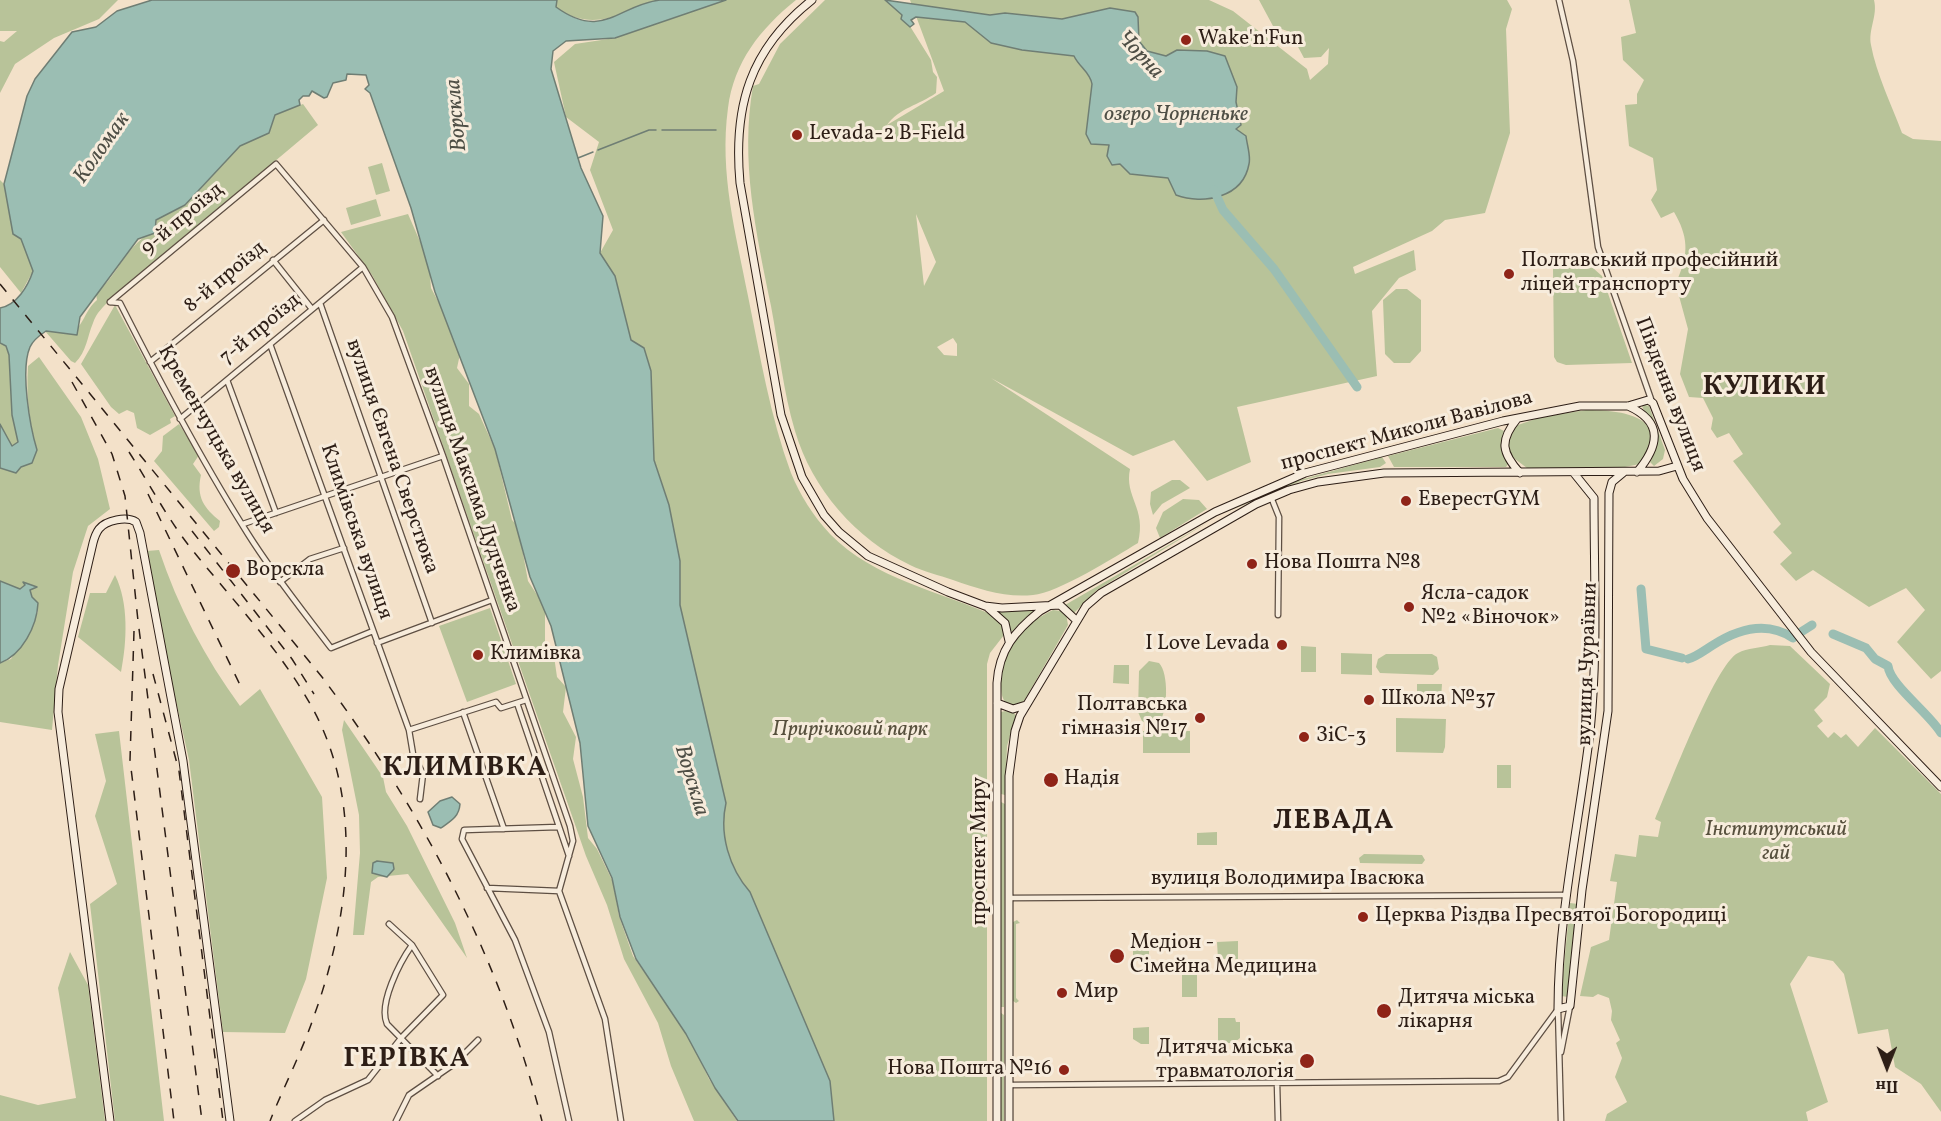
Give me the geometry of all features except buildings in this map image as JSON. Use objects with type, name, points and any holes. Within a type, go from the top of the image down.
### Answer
[{"type":"main road","points":[[812,0],[782,28],[756,65],[742,105],[739,131],[740,183],[787,436],[812,497],[839,532],[854,546],[883,564],[985,606],[1018,609],[1053,605],[1065,608],[1076,620]]},
{"type":"main road","name":"проспект Миколи Вавілова","points":[[1053,605],[1215,512],[1274,484],[1305,473],[1516,419],[1580,406],[1628,406],[1642,400],[1653,403]]},
{"type":"main road","name":"Південна вулиця","points":[[1653,403],[1687,488],[1707,518],[1811,652],[1941,787]]},
{"type":"main road","points":[[1628,406],[1641,412],[1648,419],[1655,437],[1651,455],[1637,472]]},
{"type":"main road","points":[[1516,419],[1507,430],[1505,448],[1511,463],[1520,473]]},
{"type":"main road","name":"проспект Миколи Вавілова","points":[[1076,620],[1086,606],[1101,593],[1221,522],[1271,497],[1318,482],[1362,475],[1637,472],[1659,471],[1677,466]]},
{"type":"main road","name":"вулиця Чураївни","points":[[1558,1009],[1560,951],[1590,730],[1594,592],[1594,498],[1573,472]]},
{"type":"main road","name":"вулиця Чураївни","points":[[1570,1006],[1582,898],[1608,711],[1609,489],[1612,482],[1624,472]]},
{"type":"main road","points":[[1215,512],[1221,522]]},
{"type":"main road","points":[[110,1121],[62,755],[59,689],[96,536],[99,529],[107,523],[128,519],[136,522],[140,533],[183,761],[230,1121]]},
{"type":"main road","points":[[1594,592],[1609,591]]},
{"type":"main road","name":"проспект Миру","points":[[997,1121],[997,703],[999,668],[1009,641],[1027,622],[1053,605]]},
{"type":"main road","points":[[985,606],[1005,623],[1009,641]]},
{"type":"main road","name":"проспект Миру","points":[[1009,1121],[1009,798],[1012,743],[1026,705],[1076,620]]},
{"type":"main road","points":[[997,703],[1014,709],[1026,705]]},
{"type":"main road","points":[[997,798],[1009,798]]},
{"type":"main road","points":[[1567,896],[1582,898]]},
{"type":"main road","points":[[1558,1009],[1570,1006]]},
{"type":"main road","points":[[997,1009],[1009,1009]]},
{"type":"street","name":"Південна вулиця","points":[[1559,0],[1574,62],[1598,247],[1653,403]]},
{"type":"street","name":"вулиця Максима Дудченка","points":[[276,164],[363,267],[392,317],[443,456],[570,826],[573,841],[559,891]]},
{"type":"street","name":"9-й проїзд","points":[[110,302],[276,164]]},
{"type":"street","name":"8-й проїзд","points":[[150,362],[324,220]]},
{"type":"street","points":[[273,260],[312,309]]},
{"type":"street","name":"7-й проїзд","points":[[180,419],[363,267]]},
{"type":"street","name":"Кременчуцька вулиця","points":[[110,302],[120,303],[180,419],[243,524],[280,582],[331,648],[373,631]]},
{"type":"street","name":"вулиця Євгена Сверстюка","points":[[320,303],[432,623]]},
{"type":"street","name":"Климівська вулиця","points":[[270,344],[409,730]]},
{"type":"street","points":[[227,380],[276,513]]},
{"type":"street","points":[[243,524],[443,456]]},
{"type":"street","points":[[1271,497],[1279,517],[1278,615]]},
{"type":"street","points":[[280,582],[310,559],[344,548]]},
{"type":"street","points":[[377,643],[492,600]]},
{"type":"street","points":[[420,799],[423,774],[413,754],[409,730],[496,702],[501,708],[526,700]]},
{"type":"street","points":[[517,703],[569,858]]},
{"type":"street","points":[[463,712],[504,829]]},
{"type":"street","points":[[558,827],[464,830],[462,839],[515,940],[549,1032],[569,1121]]},
{"type":"street","points":[[487,888],[559,891],[606,1019],[621,1121]]},
{"type":"street","name":"вулиця Володимира Івасюка","points":[[1009,898],[1567,896]]},
{"type":"street","points":[[295,1121],[325,1100],[368,1080],[402,1037],[443,995],[412,945],[389,924]]},
{"type":"street","points":[[412,945],[404,955],[383,1007],[387,1024],[438,1076]]},
{"type":"street","name":"вулиця Чураївни","points":[[1559,1060],[1570,1006]]},
{"type":"street","points":[[1009,1085],[1499,1081],[1508,1077],[1558,1009]]},
{"type":"street","name":"вулиця Чураївни","points":[[1558,1009],[1560,1121]]},
{"type":"street","points":[[396,1121],[409,1095],[438,1076],[478,1040]]},
{"type":"street","points":[[1277,1083],[1278,1121]]},
{"type":"green space","points":[[0,0],[118,0],[99,19],[54,38],[15,64],[0,93],[0,41],[4,42],[17,31],[0,31]]},
{"type":"green space","points":[[557,0],[658,0],[619,15],[594,20],[569,15],[555,7]]},
{"type":"green space","name":"Прирічковий парк","points":[[726,0],[796,0],[760,35],[743,61],[731,91],[726,132],[727,180],[734,226],[771,408],[791,473],[818,520],[847,549],[887,573],[995,616],[1000,621],[1004,635],[990,653],[987,664],[987,1121],[830,1121],[801,1014],[750,892],[732,863],[725,840],[725,806],[680,605],[680,561],[669,505],[654,460],[651,371],[644,348],[631,340],[615,276],[600,253],[613,230],[590,170],[599,142],[566,117],[554,62],[575,44],[615,38]]},
{"type":"green space","points":[[825,0],[885,0],[903,15],[931,60],[933,72],[937,77],[936,93],[903,111],[887,125],[944,91],[910,0],[1209,0],[1233,11],[1307,69],[1310,80],[1328,64],[1329,48],[1321,57],[1304,58],[1290,32],[1273,26],[1259,0],[1507,0],[1512,9],[1506,29],[1510,133],[1485,213],[1445,220],[1432,231],[1353,267],[1355,274],[1414,250],[1416,270],[1399,278],[1372,311],[1377,376],[1237,407],[1251,462],[1207,481],[1174,440],[1133,456],[991,378],[1130,469],[1130,487],[1140,521],[1138,543],[1071,581],[1044,593],[1023,596],[1002,594],[926,572],[890,554],[854,526],[839,510],[813,473],[803,452],[795,431],[784,385],[755,224],[749,169],[749,114],[753,86],[759,84],[780,44]],"holes":[[[916,214],[936,262],[924,286]],[[953,338],[957,344],[957,356],[944,355],[937,347]]]},
{"type":"green space","points":[[1629,0],[1874,0],[1875,12],[1871,33],[1873,56],[1902,133],[1913,139],[1941,141],[1941,671],[1931,679],[1897,642],[1925,610],[1906,588],[1869,607],[1813,570],[1796,581],[1780,564],[1792,553],[1773,532],[1781,524],[1733,461],[1743,454],[1729,433],[1717,438],[1711,429],[1713,418],[1703,398],[1689,397],[1680,374],[1688,329],[1679,296],[1685,293],[1678,278],[1684,261],[1684,237],[1674,212],[1661,218],[1651,200],[1657,190],[1653,158],[1629,146],[1625,105],[1637,104],[1637,94],[1644,80],[1623,60],[1621,37],[1636,33]]},
{"type":"green space","points":[[303,104],[318,125],[111,299],[96,316],[79,358],[75,363],[71,361],[45,331],[71,334],[97,300],[96,294],[130,251],[146,235],[157,228],[156,220],[186,205],[240,146],[269,133],[275,115]]},
{"type":"green space","points":[[382,163],[390,191],[376,195],[368,167]]},
{"type":"green space","points":[[0,180],[4,184],[13,234],[21,239],[33,271],[21,293],[0,267]]},
{"type":"green space","points":[[376,199],[381,216],[351,225],[346,208]]},
{"type":"green space","points":[[408,214],[429,262],[431,288],[446,316],[460,354],[457,368],[469,384],[469,406],[479,414],[495,449],[512,520],[518,526],[528,581],[545,607],[545,646],[553,649],[557,677],[566,687],[563,712],[576,737],[573,759],[583,797],[588,838],[597,849],[613,882],[619,916],[633,956],[687,1033],[709,1079],[737,1121],[694,1121],[671,1066],[658,1023],[624,959],[607,905],[586,856],[403,331],[372,275],[341,232]]},
{"type":"green space","points":[[1566,261],[1593,268],[1602,276],[1632,363],[1566,365],[1557,362],[1554,357],[1553,267]]},
{"type":"green space","points":[[1396,289],[1407,289],[1421,300],[1421,351],[1410,363],[1394,363],[1385,354],[1383,300]]},
{"type":"green space","points":[[115,305],[175,416],[170,419],[171,423],[150,435],[137,428],[134,413],[127,410],[119,414],[111,407],[81,364]]},
{"type":"green space","points":[[0,343],[6,346],[9,355],[12,414],[18,442],[12,446],[0,424]]},
{"type":"green space","points":[[39,357],[81,417],[98,459],[110,509],[88,526],[73,572],[58,665],[52,730],[0,722],[0,663],[11,659],[38,612],[38,603],[32,597],[30,589],[36,587],[25,585],[20,589],[0,581],[0,468],[16,473],[21,467],[32,463],[37,450],[29,408],[27,377],[28,366]]},
{"type":"green space","points":[[1641,404],[1649,406],[1665,450],[1663,459],[1654,466],[1650,462],[1655,452],[1657,437]]},
{"type":"green space","points":[[1586,410],[1628,414],[1648,426],[1651,435],[1649,448],[1640,464],[1620,468],[1527,468],[1511,456],[1508,440],[1515,426],[1541,417]]},
{"type":"green space","points":[[179,424],[199,455],[193,464],[201,475],[201,496],[206,507],[220,521],[219,527],[214,531],[154,461],[162,451],[163,436]]},
{"type":"green space","points":[[1498,428],[1504,431],[1502,448],[1509,463],[1506,467],[1394,467],[1388,456]]},
{"type":"green space","points":[[1382,457],[1386,463],[1380,467],[1328,474],[1301,481],[1224,513],[1282,485]]},
{"type":"green space","points":[[1172,480],[1180,480],[1190,488],[1162,504],[1153,515],[1150,504],[1151,492]]},
{"type":"green space","points":[[1183,499],[1199,500],[1207,509],[1160,538],[1156,528],[1163,512]]},
{"type":"green space","points":[[1210,521],[1097,590],[1074,613],[1065,605]]},
{"type":"green space","points":[[159,550],[184,612],[227,688],[240,706],[260,689],[322,797],[327,878],[306,979],[285,1033],[223,1032],[189,760],[160,629],[147,551]]},
{"type":"green space","points":[[115,575],[123,598],[126,623],[121,672],[78,637],[90,593],[106,593]]},
{"type":"green space","name":"Климівка","points":[[490,608],[516,684],[467,702],[439,626]]},
{"type":"green space","points":[[1038,610],[1012,632],[998,611]]},
{"type":"green space","points":[[1053,610],[1066,614],[1068,625],[1024,701],[1013,707],[1007,704],[1002,694],[1002,670],[1005,659],[1010,648],[1024,630]]},
{"type":"green space","name":"Інститутський гай","points":[[1770,645],[1790,646],[1830,684],[1827,697],[1814,710],[1823,721],[1817,726],[1828,738],[1834,732],[1841,738],[1846,734],[1858,747],[1875,728],[1941,794],[1941,1112],[1921,1084],[1895,1067],[1888,1029],[1858,1034],[1844,974],[1833,961],[1808,956],[1790,984],[1828,1102],[1806,1112],[1808,1121],[1605,1121],[1607,1114],[1627,1102],[1615,1077],[1622,1058],[1616,1043],[1620,1040],[1611,1020],[1612,1011],[1609,998],[1598,994],[1593,997],[1580,996],[1591,947],[1609,940],[1617,882],[1610,881],[1615,854],[1636,857],[1639,835],[1658,837],[1661,822],[1655,819],[1693,729],[1717,680],[1728,662],[1738,653]]},
{"type":"green space","points":[[1301,646],[1316,647],[1316,672],[1301,672]]},
{"type":"green space","points":[[1341,653],[1372,654],[1372,675],[1341,674]]},
{"type":"green space","points":[[1386,654],[1432,654],[1437,657],[1439,669],[1433,675],[1380,673],[1376,667],[1378,659]]},
{"type":"green space","points":[[1149,661],[1159,663],[1166,683],[1166,702],[1162,718],[1159,723],[1151,725],[1142,721],[1138,712],[1139,671]]},
{"type":"green space","points":[[1114,665],[1129,665],[1129,684],[1113,683]]},
{"type":"green space","points":[[1417,684],[1442,684],[1441,699],[1417,698]]},
{"type":"green space","points":[[1001,712],[1014,713],[1016,716],[1007,746],[1005,795],[1001,794]]},
{"type":"green space","points":[[1396,718],[1446,719],[1443,753],[1396,752]]},
{"type":"green space","points":[[344,720],[383,777],[386,792],[407,826],[455,923],[467,958],[408,874],[378,877],[371,882],[364,935],[353,935],[360,853],[359,815],[342,730]]},
{"type":"green space","points":[[119,731],[164,1121],[115,1121],[90,904],[117,884],[95,816],[106,781],[95,734]]},
{"type":"green space","points":[[1143,731],[1190,731],[1190,753],[1143,753]]},
{"type":"green space","points":[[1497,765],[1511,765],[1511,788],[1497,788]]},
{"type":"green space","points":[[1001,802],[1005,804],[1004,1007],[1001,1007]]},
{"type":"green space","points":[[1217,832],[1217,845],[1197,845],[1197,833]]},
{"type":"green space","points":[[1364,854],[1422,855],[1425,860],[1422,864],[1360,863],[1359,858]]},
{"type":"green space","points":[[1570,903],[1578,904],[1568,997],[1561,996]]},
{"type":"green space","points":[[1017,920],[1020,923],[1016,924],[1016,998],[1019,1001],[1016,1003],[1013,1001],[1013,922]]},
{"type":"green space","points":[[1238,941],[1238,959],[1218,959],[1217,942]]},
{"type":"green space","points":[[1138,942],[1149,942],[1149,957],[1133,957],[1133,949]]},
{"type":"green space","points":[[70,952],[88,985],[105,1121],[0,1121],[0,1095],[38,1105],[76,1098],[58,988]]},
{"type":"green space","points":[[1182,962],[1197,972],[1197,997],[1182,997]]},
{"type":"green space","points":[[1001,1013],[1004,1015],[1004,1121],[1001,1121]]},
{"type":"green space","points":[[1218,1018],[1235,1018],[1236,1022],[1240,1022],[1240,1038],[1234,1043],[1218,1043]]},
{"type":"green space","points":[[1149,1027],[1149,1044],[1141,1044],[1133,1039],[1133,1028]]},
{"type":"water","name":"Коломак","points":[[152,0],[557,0],[556,7],[572,17],[586,21],[598,21],[645,3],[660,0],[726,0],[615,38],[566,41],[553,51],[551,69],[581,168],[603,216],[600,253],[615,276],[631,340],[644,348],[651,371],[654,460],[669,505],[680,561],[680,605],[726,803],[724,827],[728,850],[736,872],[750,892],[830,1081],[834,1121],[738,1121],[715,1088],[686,1034],[636,959],[620,917],[612,878],[588,826],[580,743],[551,626],[530,577],[495,449],[435,292],[411,208],[370,93],[365,89],[369,85],[366,75],[347,74],[346,80],[333,83],[327,97],[324,98],[312,91],[309,96],[303,96],[299,100],[300,105],[275,115],[269,133],[240,146],[185,205],[156,220],[155,233],[138,239],[80,317],[77,335],[46,331],[35,340],[27,357],[26,384],[29,413],[37,450],[32,463],[21,467],[16,473],[0,468],[0,424],[12,446],[18,442],[12,415],[9,355],[6,346],[0,343],[0,308],[17,299],[33,271],[21,239],[13,234],[4,184],[27,96],[35,79],[72,32],[96,27],[117,11]]},
{"type":"water","name":"озеро Чорненьке","points":[[885,0],[990,15],[1005,13],[1062,19],[1110,8],[1135,12],[1138,17],[1139,41],[1147,51],[1166,56],[1177,50],[1207,51],[1225,56],[1237,87],[1236,102],[1241,125],[1236,129],[1246,136],[1249,150],[1245,176],[1239,185],[1220,196],[1198,199],[1176,195],[1168,178],[1130,174],[1120,164],[1112,165],[1107,156],[1109,145],[1091,144],[1086,134],[1092,84],[1089,76],[1074,56],[1022,50],[991,43],[965,22],[916,17],[911,20],[914,24],[910,27],[901,19],[902,15]]},
{"type":"water","points":[[0,581],[20,589],[25,585],[23,582],[37,587],[30,590],[32,597],[38,603],[35,621],[27,639],[15,653],[0,663]]},
{"type":"water","points":[[452,797],[460,804],[456,815],[441,828],[433,825],[428,812],[440,801]]},
{"type":"water","points":[[377,861],[393,863],[394,869],[387,877],[372,873],[373,863]]},
{"type":"waterway","points":[[598,150],[649,130],[656,130]]},
{"type":"waterway","points":[[662,130],[716,130]]},
{"type":"waterway","points":[[578,158],[593,152]]},
{"type":"waterway","name":"Чорна","points":[[1214,190],[1223,210],[1274,269],[1357,387]]},
{"type":"waterway","name":"Чорна","points":[[1641,589],[1646,649],[1682,658]]},
{"type":"waterway","name":"Чорна","points":[[1801,632],[1812,625]]},
{"type":"waterway","name":"Чорна","points":[[1688,659],[1742,631],[1773,629],[1793,638]]},
{"type":"waterway","name":"Чорна","points":[[1833,634],[1866,648],[1875,659],[1888,666],[1895,682],[1941,733]]},
{"type":"railway","points":[[0,284],[322,677],[393,780],[454,888],[480,944],[525,1061],[542,1121]]},
{"type":"railway","points":[[72,382],[112,454],[125,496],[138,621],[202,1121]]},
{"type":"railway","points":[[129,452],[182,536],[256,626],[301,689],[330,747],[340,785],[345,823],[346,862],[343,902],[336,941],[309,1029],[270,1121]]},
{"type":"railway","points":[[148,494],[241,687]]},
{"type":"railway","points":[[192,531],[292,659],[314,694]]},
{"type":"railway","points":[[134,631],[130,760],[174,1121]]},
{"type":"railway","points":[[153,674],[179,771],[223,1121]]},
{"type":"place","name":"Wake'n'Fun","points":[[1186,40]]},
{"type":"place","name":"Levada-2 B-Field","points":[[797,135]]},
{"type":"place","name":"Полтавський професійний ліцей транспорту","points":[[1509,274]]},
{"type":"place","name":"ЕверестGYM","points":[[1406,501]]},
{"type":"place","name":"Нова Пошта №8","points":[[1252,564]]},
{"type":"place","name":"Ворскла","points":[[233,571]]},
{"type":"place","name":"Ясла-садок №2 «Віночок»","points":[[1409,607]]},
{"type":"place","name":"I Love Levada","points":[[1282,645]]},
{"type":"place","name":"Климівка","points":[[478,655]]},
{"type":"place","name":"Школа №37","points":[[1369,700]]},
{"type":"place","name":"Полтавська гімназія №17","points":[[1200,718]]},
{"type":"place","name":"ЗіС-3","points":[[1304,737]]},
{"type":"place","name":"Надія","points":[[1051,780]]},
{"type":"place","name":"Церква Різдва Пресвятої Богородиці","points":[[1363,917]]},
{"type":"place","name":"Медіон - Сімейна Медицина","points":[[1117,956]]},
{"type":"place","name":"Мир","points":[[1062,993]]},
{"type":"place","name":"Дитяча міська лікарня","points":[[1384,1011]]},
{"type":"place","name":"Дитяча міська травматологія","points":[[1307,1061]]},
{"type":"place","name":"Нова Пошта №16","points":[[1064,1070]]},
{"type":"district","name":"КУЛИКИ","points":[[1765,389]]},
{"type":"district","name":"КЛИМІВКА","points":[[465,770]]},
{"type":"district","name":"ЛЕВАДА","points":[[1334,823]]},
{"type":"district","name":"ГЕРІВКА","points":[[407,1061]]}]
